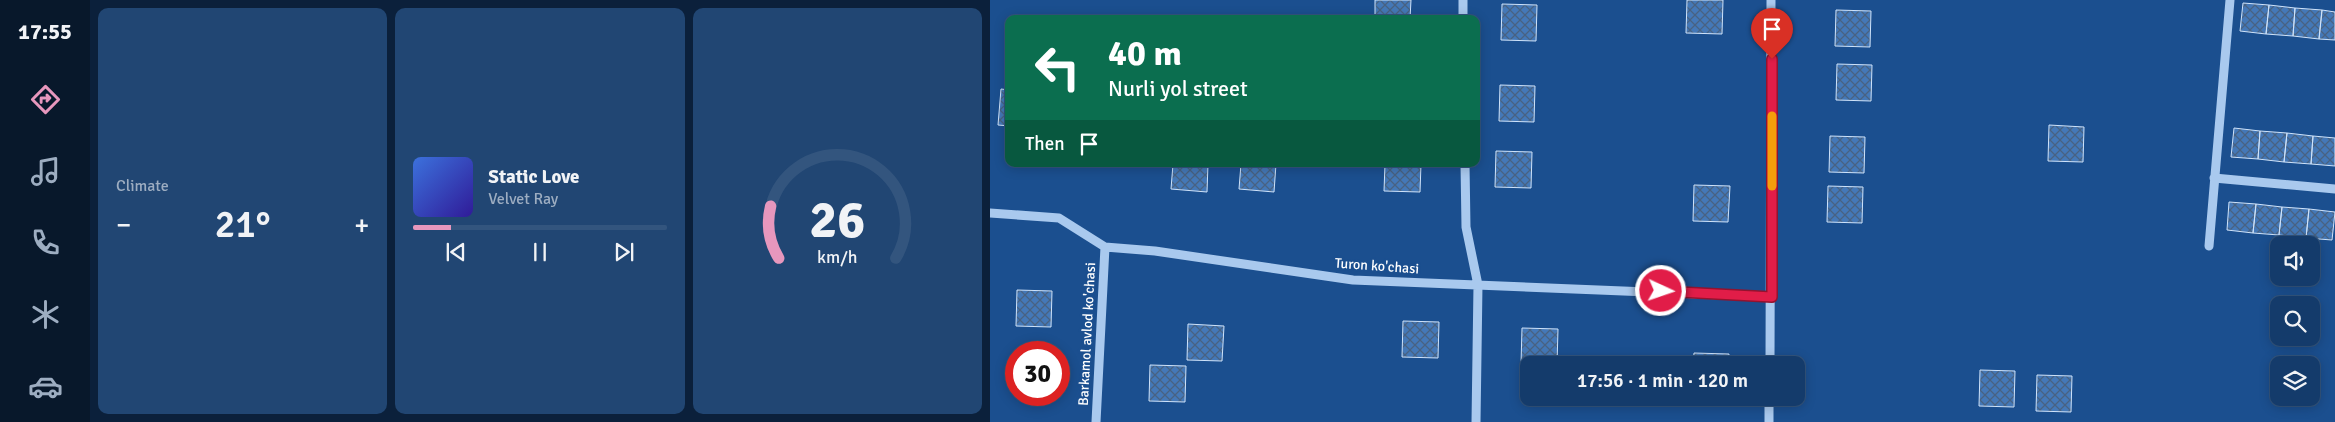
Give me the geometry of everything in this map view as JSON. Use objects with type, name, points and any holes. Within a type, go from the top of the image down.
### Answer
[{"type":"street","points":[[1463,0],[1463,15]]},
{"type":"street","points":[[1770,356],[1772,297],[1771,0]]},
{"type":"street","points":[[2209,246],[2230,0]]},
{"type":"street","points":[[1465,167],[1466,227],[1478,284],[1476,422]]},
{"type":"street","points":[[2214,178],[2335,189]]},
{"type":"street","name":"Turon ko'chasi","points":[[990,213],[1059,218],[1105,247],[1155,252],[1353,280],[1772,297]]},
{"type":"street","name":"Barkamol avlod ko'chasi","points":[[1096,422],[1105,247]]},
{"type":"street","points":[[1769,422],[1770,406]]},
{"type":"building","points":[[1375,0],[1411,0],[1410,15],[1375,15]]},
{"type":"building","points":[[1687,0],[1723,0],[1722,34],[1686,33]]},
{"type":"building","points":[[2243,3],[2269,5],[2266,34],[2240,31]]},
{"type":"building","points":[[1502,4],[1537,5],[1536,41],[1501,40]]},
{"type":"building","points":[[2269,5],[2295,8],[2293,36],[2266,34]]},
{"type":"building","points":[[2295,8],[2322,10],[2319,39],[2293,36]]},
{"type":"building","points":[[1836,10],[1871,11],[1870,47],[1835,46]]},
{"type":"building","points":[[2322,10],[2335,12],[2335,40],[2319,39]]},
{"type":"building","points":[[1837,64],[1872,65],[1871,101],[1836,100]]},
{"type":"building","points":[[1500,85],[1535,86],[1534,122],[1499,121]]},
{"type":"building","points":[[1001,89],[1005,90],[1005,126],[998,125]]},
{"type":"building","points":[[2049,125],[2084,127],[2083,162],[2048,161]]},
{"type":"building","points":[[2234,128],[2260,131],[2258,159],[2231,157]]},
{"type":"building","points":[[2260,131],[2287,133],[2284,162],[2258,159]]},
{"type":"building","points":[[2287,133],[2313,136],[2311,164],[2284,162]]},
{"type":"building","points":[[1830,136],[1865,137],[1864,173],[1829,172]]},
{"type":"building","points":[[2313,136],[2335,138],[2335,166],[2311,164]]},
{"type":"building","points":[[1496,151],[1532,152],[1531,188],[1495,187]]},
{"type":"building","points":[[1173,167],[1208,167],[1207,192],[1171,189]]},
{"type":"building","points":[[1241,167],[1276,167],[1274,192],[1239,189]]},
{"type":"building","points":[[1385,167],[1421,167],[1420,192],[1384,191]]},
{"type":"building","points":[[1694,185],[1730,186],[1728,222],[1693,221]]},
{"type":"building","points":[[1828,186],[1863,187],[1862,223],[1827,222]]},
{"type":"building","points":[[2229,202],[2256,204],[2253,233],[2227,230]]},
{"type":"building","points":[[2256,204],[2282,207],[2279,235],[2253,233]]},
{"type":"building","points":[[2282,207],[2309,209],[2306,236],[2279,235]]},
{"type":"building","points":[[2309,209],[2335,212],[2332,240],[2320,239],[2320,236],[2306,236]]},
{"type":"building","points":[[1017,290],[1052,291],[1051,327],[1016,326]]},
{"type":"building","points":[[1403,321],[1439,322],[1438,358],[1402,357]]},
{"type":"building","points":[[1188,324],[1224,326],[1222,361],[1187,360]]},
{"type":"building","points":[[1522,328],[1558,329],[1557,356],[1521,356]]},
{"type":"building","points":[[1694,353],[1729,354],[1729,356],[1694,356]]},
{"type":"building","points":[[1150,365],[1186,366],[1185,402],[1149,401]]},
{"type":"building","points":[[1980,370],[2015,371],[2014,407],[1979,406]]},
{"type":"building","points":[[2037,375],[2072,376],[2071,412],[2036,411]]},
{"type":"slow traffic","points":[[1772,116],[1772,186]]},
{"type":"route","points":[[1661,291],[1772,297],[1772,59]]}]
